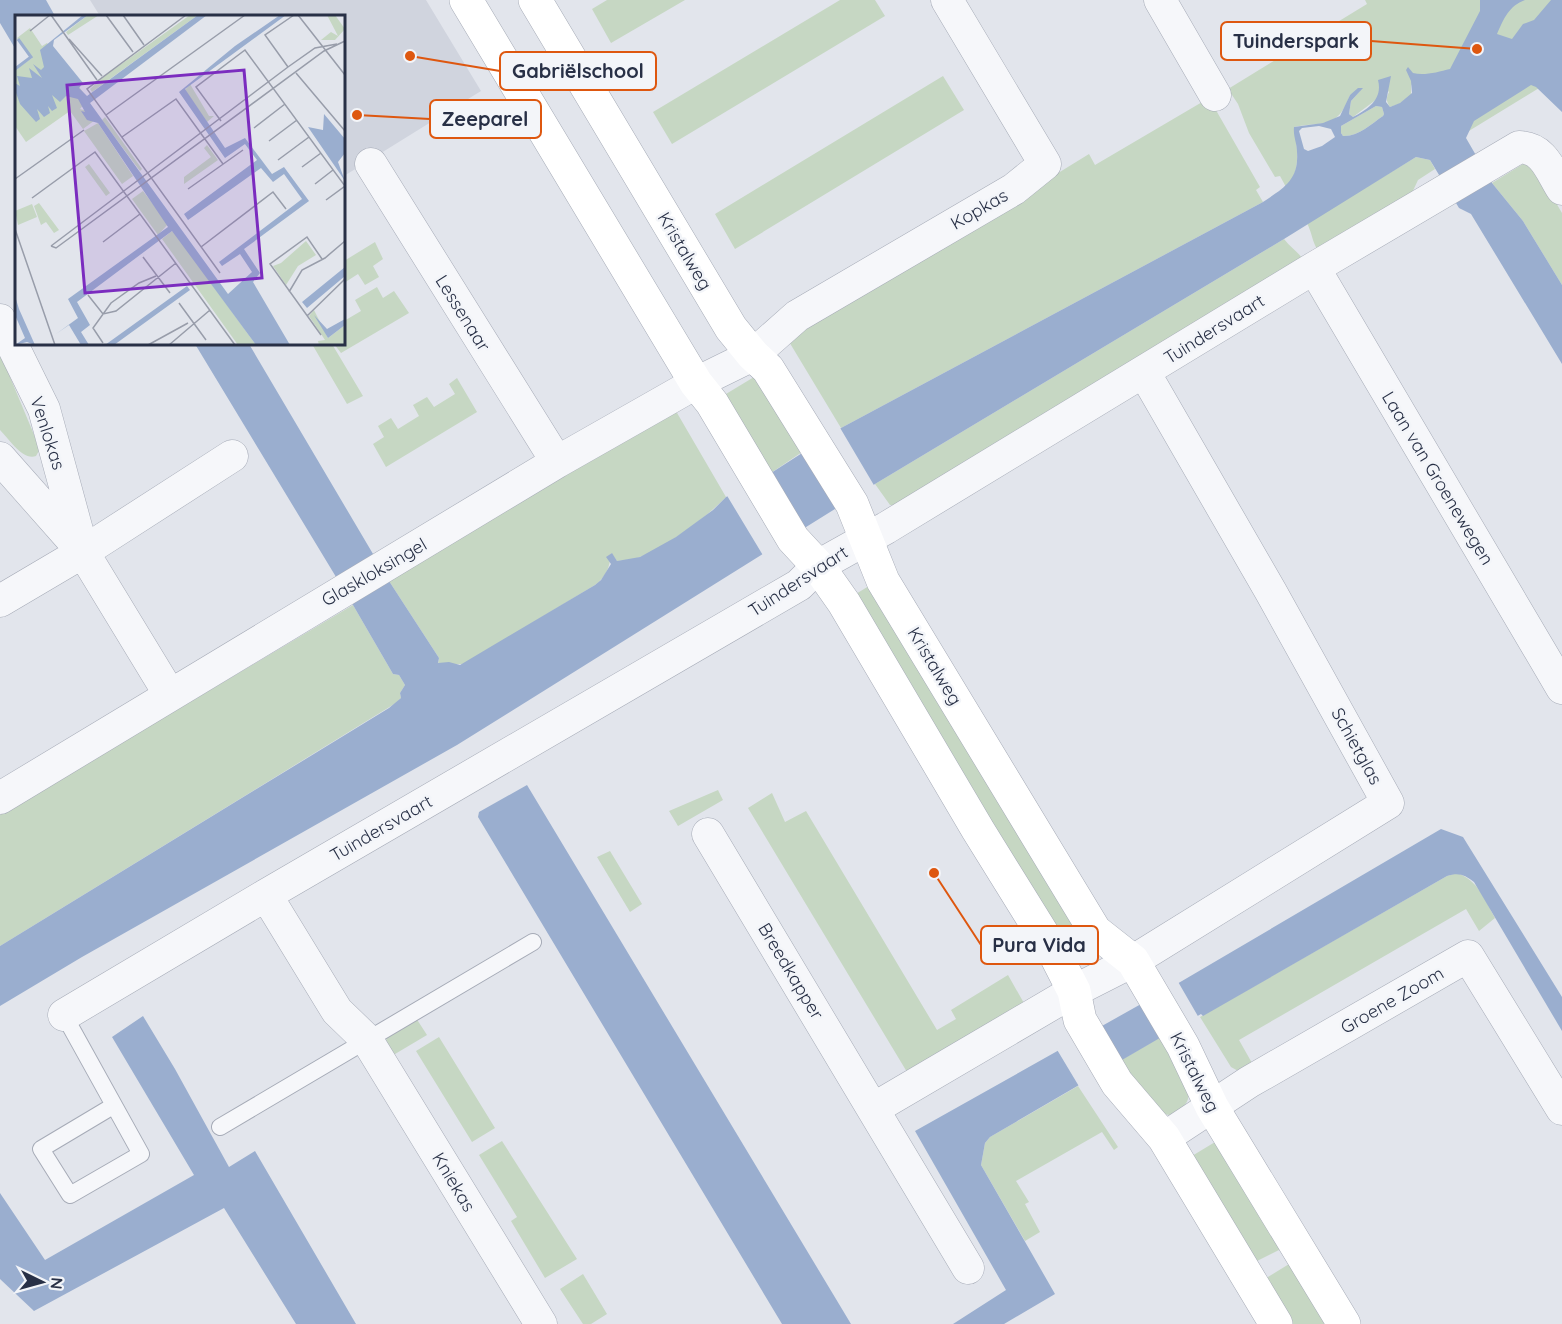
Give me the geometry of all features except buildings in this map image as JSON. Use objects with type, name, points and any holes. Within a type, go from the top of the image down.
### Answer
[{"type":"street","points":[[466,0],[793,539],[818,566],[844,603],[978,830],[1055,954],[1077,1006],[1117,1083],[1164,1138],[1276,1324]]},
{"type":"street","name":"Kristalweg","points":[[535,0],[731,328],[761,362],[852,504],[883,581],[1095,931],[1138,971],[1184,1046],[1212,1107],[1344,1324]]},
{"type":"street","name":"Kopkas","points":[[761,362],[797,316],[1014,189],[1045,164],[948,0]]},
{"type":"street","points":[[1160,0],[1215,95]]},
{"type":"street","name":"Tuindersvaart","points":[[64,1015],[799,585],[818,566],[886,528],[1314,268],[1519,147],[1531,147],[1542,156],[1562,189]]},
{"type":"street","name":"Lessenaar","points":[[371,164],[557,462]]},
{"type":"street","name":"Laan van Groenewegen","points":[[1314,268],[1562,688]]},
{"type":"street","name":"Venlokas","points":[[0,320],[44,410],[83,552]]},
{"type":"street","name":"Glaskloksingel","points":[[0,798],[557,462],[704,393],[761,362]]},
{"type":"street","name":"Schietglas","points":[[1077,1006],[1138,971],[1388,803],[1271,592],[1144,372]]},
{"type":"street","points":[[0,601],[83,552],[232,456]]},
{"type":"street","name":"Venlokas","points":[[0,458],[83,552],[170,695]]},
{"type":"street","name":"Breedkapper","points":[[708,834],[968,1268]]},
{"type":"street","name":"Kniekas","points":[[266,895],[337,1011],[367,1040],[541,1324]]},
{"type":"street","name":"Groene Zoom","points":[[1164,1138],[1249,1082],[1468,956],[1562,1109]]},
{"type":"street","points":[[873,1109],[1077,1006]]},
{"type":"lane","points":[[220,1126],[533,942]]},
{"type":"lane","points":[[64,1015],[141,1154],[70,1195],[41,1149],[113,1106]]},
{"type":"shaded area","points":[[90,0],[426,0],[481,91],[345,175],[345,15],[99,15]]},
{"type":"green space","points":[[607,0],[685,0],[611,43],[592,9]]},
{"type":"green space","points":[[840,0],[875,0],[885,16],[672,144],[653,112]]},
{"type":"green space","points":[[1365,0],[1562,0],[1562,74],[1446,145],[1411,84],[1411,95],[1399,104],[1390,107],[1387,100],[1389,92],[1379,82],[1377,99],[1353,117],[1349,114],[1351,101],[1360,91],[1350,95],[1340,114],[1334,119],[1294,127],[1297,150],[1296,166],[1291,181],[1286,187],[1280,176],[1275,177],[1249,133],[1238,104],[1228,89],[1367,4]]},
{"type":"green space","points":[[943,76],[964,110],[735,249],[715,214]]},
{"type":"green space","points":[[1209,98],[1260,187],[1256,190],[1263,202],[841,428],[788,340],[1089,154],[1095,165]]},
{"type":"green space","points":[[1376,106],[1382,107],[1383,116],[1359,132],[1343,136],[1341,126]]},
{"type":"green space","points":[[1416,157],[1430,160],[1435,169],[1418,180],[1411,195],[1318,251],[1307,223]]},
{"type":"green space","points":[[1523,164],[1535,167],[1562,213],[1562,285],[1523,221],[1492,183]]},
{"type":"green space","points":[[1284,239],[1303,259],[896,505],[890,505],[875,484]]},
{"type":"green space","points":[[375,242],[383,259],[373,266],[379,277],[365,285],[358,274],[345,282],[345,260]]},
{"type":"green space","points":[[377,287],[383,298],[394,291],[409,313],[341,353],[335,345],[345,345],[345,320],[361,311],[355,300]]},
{"type":"green space","points":[[313,345],[333,345],[363,396],[347,404]]},
{"type":"green space","points":[[0,353],[40,449],[36,456],[31,457],[21,452],[0,430]]},
{"type":"green space","points":[[759,374],[805,450],[768,475],[721,397]]},
{"type":"green space","points":[[457,378],[477,412],[386,467],[373,444],[384,437],[378,426],[391,418],[398,429],[419,416],[413,405],[427,397],[434,407],[455,394],[449,384]]},
{"type":"green space","points":[[673,406],[726,497],[686,531],[650,552],[635,559],[617,561],[611,553],[607,571],[595,585],[466,663],[438,664],[439,658],[389,581]]},
{"type":"green space","points":[[877,581],[1087,933],[1061,946],[851,597]]},
{"type":"green space","points":[[353,605],[393,674],[399,675],[405,685],[400,693],[401,698],[396,703],[0,946],[0,815]]},
{"type":"green space","points":[[718,790],[723,800],[678,826],[669,811]]},
{"type":"green space","points":[[772,793],[785,822],[806,811],[937,1030],[956,1019],[951,1010],[1008,975],[1025,1005],[907,1072],[748,808]]},
{"type":"green space","points":[[610,851],[642,904],[630,912],[597,857]]},
{"type":"green space","points":[[1457,873],[1476,886],[1495,918],[1479,931],[1466,909],[1239,1040],[1252,1063],[1240,1072],[1231,1067],[1200,1017],[1447,876]]},
{"type":"green space","points":[[416,1018],[427,1035],[390,1057],[385,1046],[387,1036]]},
{"type":"green space","points":[[1162,1036],[1183,1077],[1188,1093],[1185,1104],[1170,1115],[1162,1114],[1118,1062]]},
{"type":"green space","points":[[439,1037],[495,1128],[472,1142],[416,1051]]},
{"type":"green space","points":[[1078,1086],[1118,1147],[1114,1150],[1102,1132],[1016,1181],[1029,1202],[1025,1204],[1040,1232],[1025,1241],[981,1165],[985,1143],[990,1137]]},
{"type":"green space","points":[[1220,1139],[1285,1247],[1251,1264],[1187,1159]]},
{"type":"green space","points":[[502,1141],[577,1259],[545,1278],[511,1221],[517,1217],[479,1155]]},
{"type":"green space","points":[[1294,1261],[1334,1324],[1289,1324],[1263,1280]]},
{"type":"green space","points":[[583,1274],[607,1314],[591,1324],[583,1324],[560,1289]]},
{"type":"water","points":[[0,0],[46,0],[54,15],[15,15],[15,48],[0,23]]},
{"type":"water","points":[[1480,0],[1525,0],[1511,9],[1497,34],[1512,39],[1523,24],[1534,20],[1551,0],[1562,0],[1562,112],[1531,85],[1474,121],[1466,138],[1492,183],[1523,221],[1562,285],[1562,364],[1471,214],[1459,208],[1430,160],[1416,157],[1284,239],[875,484],[457,745],[82,957],[0,1006],[0,946],[389,708],[401,698],[400,693],[405,685],[399,675],[393,674],[196,345],[250,345],[389,581],[439,658],[438,663],[449,662],[460,665],[595,585],[611,564],[606,557],[612,553],[617,561],[640,557],[676,537],[713,510],[726,497],[768,475],[841,428],[1263,202],[1284,187],[1293,176],[1297,162],[1294,127],[1323,123],[1340,116],[1350,95],[1358,88],[1363,88],[1351,101],[1349,114],[1353,117],[1373,103],[1378,93],[1378,80],[1391,76],[1386,102],[1390,107],[1400,103],[1412,93],[1411,81],[1406,70],[1408,67],[1413,73],[1422,74],[1450,69],[1480,11]],"holes":[[[1376,106],[1382,107],[1383,116],[1359,132],[1343,136],[1341,126]],[[1319,126],[1331,129],[1335,137],[1322,146],[1308,151],[1304,149],[1299,131],[1302,128]]]},
{"type":"water","points":[[527,785],[851,1324],[782,1324],[478,817],[479,812]]},
{"type":"water","points":[[1441,829],[1463,837],[1562,997],[1562,1031],[1474,882],[1462,875],[1447,876],[1203,1016],[1201,1014],[990,1137],[985,1143],[981,1165],[1055,1294],[1004,1324],[953,1324],[1006,1290],[915,1131],[1182,981]]},
{"type":"water","points":[[143,1016],[229,1167],[255,1151],[356,1324],[296,1324],[224,1208],[34,1311],[0,1279],[0,1193],[45,1260],[194,1175],[112,1037]]},
{"type":"pier","points":[[839,426],[875,487],[841,508],[804,447]]},
{"type":"pier","points":[[766,473],[803,533],[764,557],[726,494]]},
{"type":"pier","points":[[1177,980],[1199,1018],[1164,1039],[1141,1000]]},
{"type":"pier","points":[[1096,1026],[1120,1065],[1080,1088],[1056,1048]]},
{"type":"place","name":"Tuinderspark","points":[[1477,49]]},
{"type":"place","name":"Gabriëlschool","points":[[410,56]]},
{"type":"place","name":"Zeeparel","points":[[357,115]]},
{"type":"place","name":"Pura Vida","points":[[934,873]]}]
